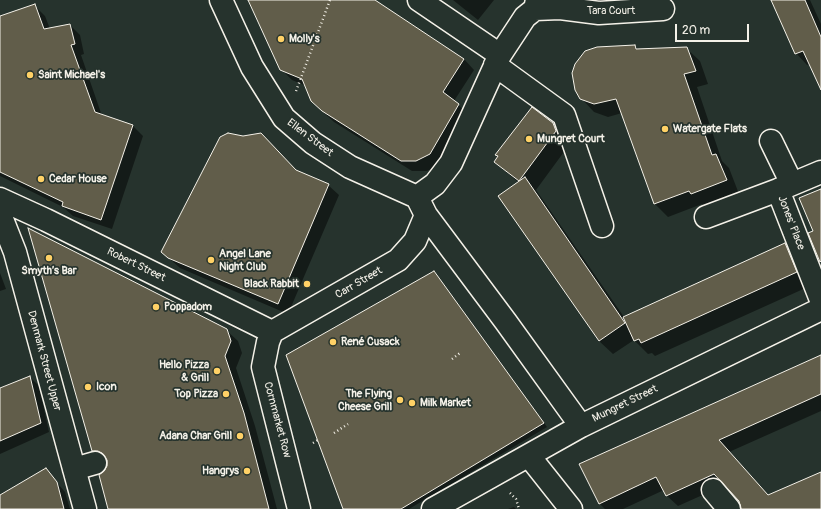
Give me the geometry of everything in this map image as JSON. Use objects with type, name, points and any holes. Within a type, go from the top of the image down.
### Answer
[{"type":"street","name":"Ellen Street","points":[[221,0],[252,67],[284,118],[313,144],[350,167],[422,206]]},
{"type":"street","points":[[419,0],[498,60],[564,115],[602,226]]},
{"type":"street","points":[[536,4],[525,17],[498,60],[451,163],[422,206],[580,426]]},
{"type":"street","name":"Tara Court","points":[[536,4],[599,13],[663,9]]},
{"type":"street","points":[[706,217],[785,187],[771,141]]},
{"type":"street","name":"Jones' Place","points":[[821,172],[785,187],[821,300]]},
{"type":"street","name":"Robert Street","points":[[0,199],[46,220],[272,332]]},
{"type":"street","name":"Carr Street","points":[[272,332],[398,260],[416,241],[422,206]]},
{"type":"street","name":"Denmark Street Upper","points":[[0,214],[14,252],[85,509]]},
{"type":"street","name":"Mungret Street","points":[[433,509],[580,426],[821,309]]},
{"type":"street","name":"Cornmarket Row","points":[[272,332],[268,342],[263,367],[299,509]]},
{"type":"street","points":[[529,456],[572,509]]},
{"type":"street","points":[[74,468],[95,463]]},
{"type":"street","points":[[713,490],[729,509]]},
{"type":"path","points":[[295,93],[330,0]]},
{"type":"path","points":[[452,359],[460,354]]},
{"type":"path","points":[[334,432],[348,424]]},
{"type":"path","points":[[313,443],[318,440]]},
{"type":"building","points":[[248,0],[375,0],[464,59],[443,92],[459,104],[430,154],[416,161],[401,161],[322,111],[311,101],[302,79],[280,70]]},
{"type":"building","points":[[771,0],[805,0],[821,37],[821,90],[803,51],[795,54]]},
{"type":"building","points":[[35,4],[44,29],[70,24],[75,44],[71,45],[95,112],[133,125],[101,220],[62,206],[63,202],[0,172],[0,16]]},
{"type":"building","name":"Watergate Flats","points":[[635,45],[636,49],[687,47],[696,71],[684,74],[712,155],[716,154],[727,180],[691,194],[689,191],[654,204],[616,99],[594,104],[580,99],[575,90],[572,73],[575,64],[585,51],[597,47]]},
{"type":"building","name":"Mungret Court","points":[[532,107],[553,123],[556,131],[519,181],[494,162],[498,156],[495,155]]},
{"type":"building","points":[[228,133],[243,136],[261,133],[296,170],[329,184],[278,304],[168,258],[161,252],[220,137]]},
{"type":"building","points":[[525,177],[625,323],[599,341],[498,196]]},
{"type":"building","points":[[821,189],[820,262],[808,233],[813,231],[799,198]]},
{"type":"building","points":[[28,228],[227,329],[231,341],[225,356],[244,413],[269,509],[108,509],[99,475],[107,466],[107,460],[103,454],[98,451],[92,451]]},
{"type":"building","points":[[785,243],[797,272],[641,343],[639,339],[634,341],[623,317]]},
{"type":"building","points":[[434,271],[544,423],[401,509],[343,509],[286,355]]},
{"type":"building","points":[[821,355],[821,394],[719,440],[768,495],[821,472],[821,509],[741,509],[739,501],[714,474],[666,496],[656,477],[599,504],[579,464]]},
{"type":"building","points":[[30,376],[41,423],[0,441],[0,388]]},
{"type":"building","points":[[46,468],[57,482],[64,509],[0,509],[0,495]]},
{"type":"place","name":"Molly's","points":[[281,39]]},
{"type":"place","name":"Saint Michael's","points":[[30,75]]},
{"type":"place","name":"Watergate Flats","points":[[665,129]]},
{"type":"place","name":"Mungret Court","points":[[529,139]]},
{"type":"place","name":"Cedar House","points":[[41,179]]},
{"type":"place","name":"Smyth’s Bar","points":[[49,258]]},
{"type":"place","name":"Angel Lane Night Club","points":[[211,260]]},
{"type":"place","name":"Black Rabbit","points":[[307,284]]},
{"type":"place","name":"Poppadom","points":[[156,307]]},
{"type":"place","name":"René Cusack","points":[[333,342]]},
{"type":"place","name":"Hello Pizza & Grill","points":[[217,371]]},
{"type":"place","name":"Icon","points":[[88,387]]},
{"type":"place","name":"Top Pizza","points":[[226,394]]},
{"type":"place","name":"The Flying Cheese Grill","points":[[400,400]]},
{"type":"place","name":"Milk Market","points":[[412,403]]},
{"type":"place","name":"Adana Char Grill","points":[[240,436]]},
{"type":"place","name":"Hangrys","points":[[247,471]]}]
